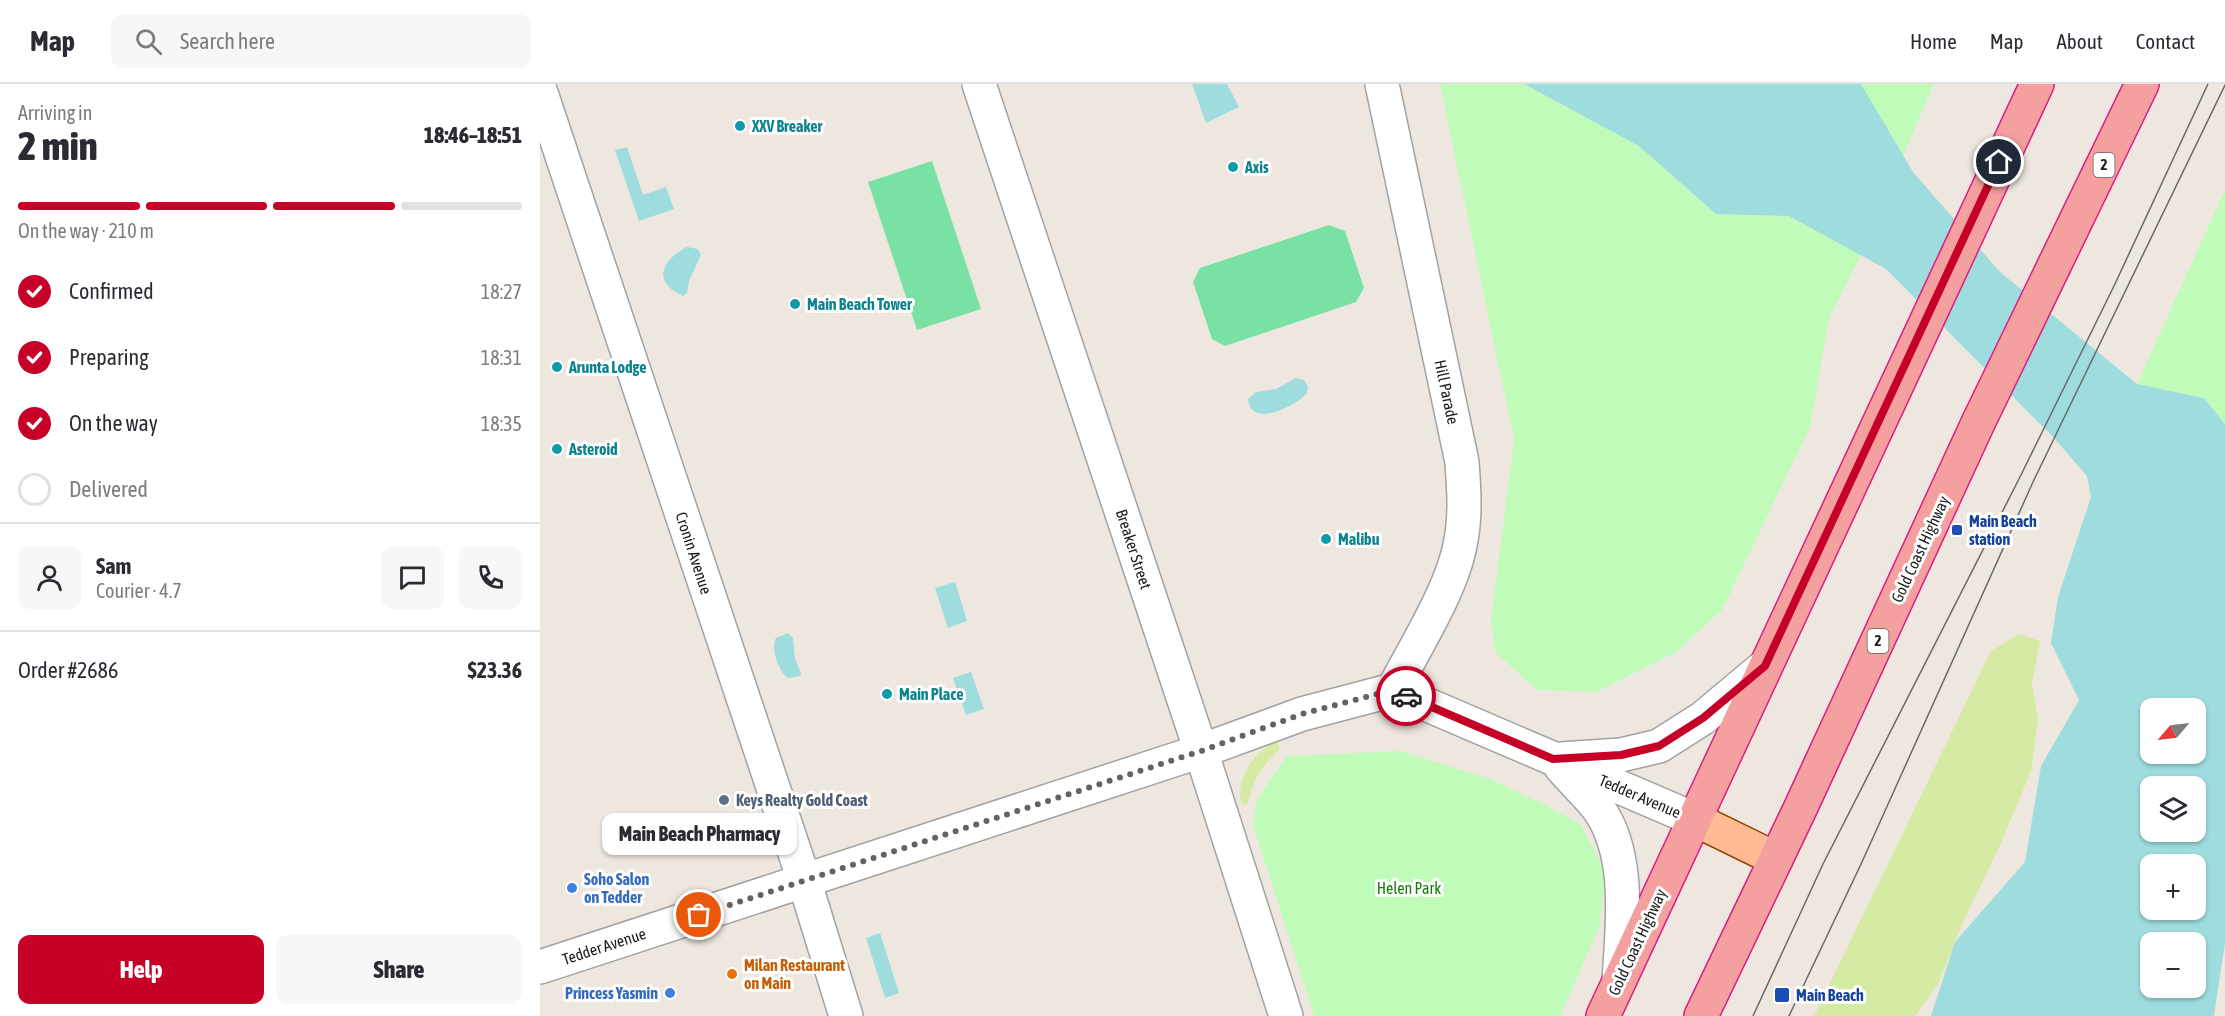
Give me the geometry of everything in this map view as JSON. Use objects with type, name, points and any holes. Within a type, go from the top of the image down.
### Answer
[{"type":"highway","name":"Gold Coast Highway","points":[[1603,1016],[2037,84]]},
{"type":"highway","name":"Gold Coast Highway","points":[[1701,1016],[1978,423],[2142,84]]},
{"type":"main road","points":[[1694,819],[1776,859]]},
{"type":"street","name":"Breaker Street","points":[[979,84],[1201,751],[1286,1016]]},
{"type":"street","name":"Hill Parade","points":[[1382,84],[1462,462],[1464,507],[1460,546],[1445,589],[1393,690]]},
{"type":"street","name":"Cronin Avenue","points":[[540,90],[804,880],[846,1016]]},
{"type":"street","name":"Tedder Avenue","points":[[1553,759],[1621,755],[1659,746],[1703,718],[1765,666]]},
{"type":"street","name":"Tedder Avenue","points":[[540,967],[1201,751],[1302,714],[1393,690],[1694,819]]},
{"type":"street","name":"Tedder Avenue","points":[[1553,759],[1599,809],[1615,846],[1623,894],[1619,981]]},
{"type":"green space","points":[[1440,84],[1524,84],[1639,146],[1716,214],[1789,216],[1861,255],[1829,318],[1810,427],[1722,610],[1676,652],[1597,692],[1537,690],[1495,652],[1491,621],[1514,440]]},
{"type":"green space","points":[[1861,84],[1934,84],[1903,156]]},
{"type":"green space","points":[[932,161],[981,309],[917,330],[868,182]]},
{"type":"green space","points":[[2225,190],[2225,424],[2204,398],[2137,384]]},
{"type":"green space","points":[[1329,225],[1345,231],[1364,288],[1356,302],[1225,346],[1212,339],[1193,282],[1200,268]]},
{"type":"green space","points":[[2019,634],[2040,641],[2032,683],[2038,719],[2031,771],[1937,986],[1915,1016],[1814,1016],[1991,651]]},
{"type":"green space","points":[[1277,742],[1280,749],[1258,775],[1248,803],[1242,804],[1241,786],[1248,767],[1261,751]]},
{"type":"green space","name":"Helen Park","points":[[1400,751],[1490,779],[1546,805],[1581,825],[1606,873],[1599,928],[1560,1016],[1314,1016],[1253,825],[1257,799],[1287,756]]},
{"type":"water","points":[[1192,84],[1227,84],[1239,107],[1206,123]]},
{"type":"water","points":[[1524,84],[1861,84],[1913,172],[2000,272],[2137,384],[2204,398],[2225,424],[2225,943],[2214,1016],[1931,1016],[1955,942],[2025,862],[2041,766],[2079,700],[2051,643],[2058,597],[2091,497],[2087,476],[2054,438],[1886,269],[1789,216],[1716,214],[1639,146]]},
{"type":"water","points":[[627,147],[643,195],[666,187],[674,209],[639,221],[615,150]]},
{"type":"water","points":[[687,247],[698,249],[701,255],[689,281],[687,293],[683,296],[667,284],[664,271],[671,258]]},
{"type":"water","points":[[1296,378],[1304,380],[1308,387],[1307,393],[1294,404],[1265,414],[1257,413],[1251,408],[1248,399],[1256,392],[1276,389]]},
{"type":"water","points":[[955,582],[967,621],[948,628],[935,588]]},
{"type":"water","points":[[788,633],[793,638],[795,659],[801,673],[800,676],[788,678],[779,665],[774,642],[776,638]]},
{"type":"water","points":[[971,672],[984,709],[966,715],[953,678]]},
{"type":"water","points":[[880,933],[899,993],[885,998],[866,938]]},
{"type":"tram line","points":[[1753,1016],[1823,864],[2020,477],[2114,286],[2208,84]]},
{"type":"tram line","points":[[1789,1016],[1862,862],[2033,482],[2225,85]]},
{"type":"way so far","points":[[699,915],[1201,751],[1302,714],[1393,690],[1406,696]]},
{"type":"place","name":"XXV Breaker","points":[[740,126]]},
{"type":"place","name":"Axis","points":[[1233,167]]},
{"type":"place","name":"Main Beach Tower","points":[[795,304]]},
{"type":"place","name":"Arunta Lodge","points":[[557,367]]},
{"type":"place","name":"Asteroid","points":[[557,449]]},
{"type":"place","name":"Main Beach station","points":[[1957,530]]},
{"type":"place","name":"Malibu","points":[[1326,539]]},
{"type":"place","name":"Main Place","points":[[887,694]]},
{"type":"place","name":"Keys Realty Gold Coast","points":[[724,800]]},
{"type":"place","name":"Soho Salon on Tedder","points":[[572,888]]},
{"type":"place","name":"Main Beach Pharmacy","points":[[699,915]]},
{"type":"place","name":"Milan Restaurant on Main","points":[[732,974]]},
{"type":"place","name":"Princess Yasmin","points":[[670,993]]},
{"type":"place","name":"Main Beach","points":[[1782,995]]},
{"type":"route","points":[[1406,696],[1553,759],[1621,755],[1659,746],[1703,718],[1765,666],[1999,162]]}]
